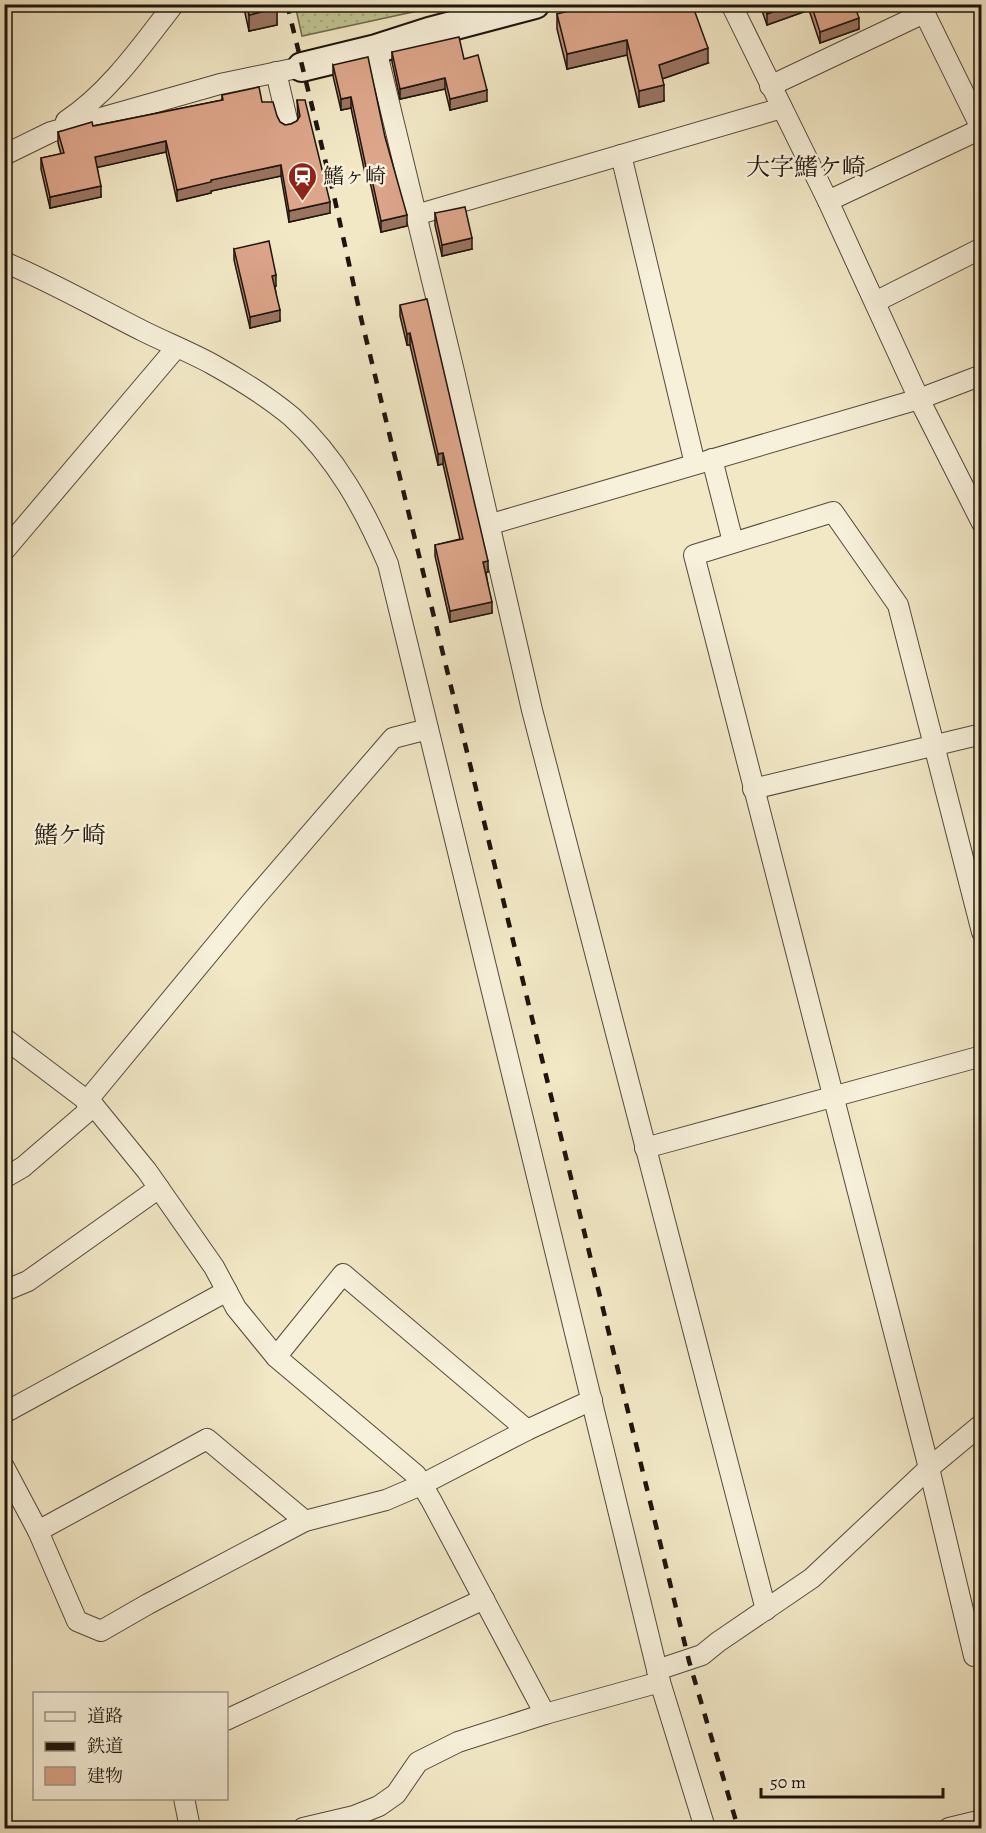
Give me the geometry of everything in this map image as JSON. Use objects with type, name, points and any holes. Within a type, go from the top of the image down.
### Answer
[{"type":"street","points":[[4,155],[51,132],[86,108],[147,39],[174,4]]},
{"type":"street","points":[[51,132],[220,84],[376,49],[429,32],[535,4]]},
{"type":"street","points":[[731,4],[828,201],[919,399],[981,523]]},
{"type":"street","points":[[770,86],[922,9],[981,130],[828,201]]},
{"type":"street","points":[[376,49],[453,367],[532,710],[766,1610]]},
{"type":"street","points":[[288,124],[289,70]]},
{"type":"street","points":[[416,215],[782,108]]},
{"type":"street","points":[[621,155],[704,461],[734,542]]},
{"type":"street","points":[[875,302],[981,248]]},
{"type":"street","points":[[4,262],[210,363],[243,382],[291,416],[314,440],[352,489],[372,526],[388,564],[659,1676],[705,1828]]},
{"type":"street","points":[[4,550],[176,348]]},
{"type":"street","points":[[488,525],[919,399],[981,375]]},
{"type":"street","points":[[981,932],[898,605],[833,512],[694,555],[929,1468],[974,1656],[981,1653]]},
{"type":"street","points":[[4,1178],[23,1167],[90,1104],[262,891],[393,738],[428,729]]},
{"type":"street","points":[[753,789],[981,734]]},
{"type":"street","points":[[4,1038],[90,1104],[159,1188],[214,1267],[236,1308],[276,1357],[416,1475],[545,1714]]},
{"type":"street","points":[[645,1148],[981,1056]]},
{"type":"street","points":[[4,1291],[28,1281],[159,1188]]},
{"type":"street","points":[[276,1357],[343,1275],[526,1430]]},
{"type":"street","points":[[4,1413],[227,1291]]},
{"type":"street","points":[[4,1467],[38,1531],[77,1621],[101,1631],[305,1521],[386,1500],[421,1485],[526,1430],[592,1400]]},
{"type":"street","points":[[303,1828],[354,1816],[379,1806],[396,1794],[418,1762],[458,1742],[659,1676],[702,1655],[812,1578],[929,1468],[981,1424]]},
{"type":"street","points":[[38,1531],[207,1439],[305,1521]]},
{"type":"street","points":[[228,1719],[484,1599]]},
{"type":"street","points":[[184,1800],[190,1828]]},
{"type":"street","points":[[949,1828],[981,1820]]},
{"type":"green space","points":[[295,4],[445,5],[302,36]]},
{"type":"building","points":[[247,4],[276,4],[277,8],[249,15]]},
{"type":"building","points":[[595,4],[692,4],[708,48],[659,65],[664,85],[639,91],[627,40],[567,54],[557,14]]},
{"type":"building","points":[[764,4],[793,4],[767,14]]},
{"type":"building","points":[[811,4],[854,4],[859,18],[820,32]]},
{"type":"building","points":[[459,37],[464,59],[478,55],[487,90],[450,99],[445,78],[400,89],[392,52]]},
{"type":"building","points":[[368,57],[385,137],[407,215],[381,221],[369,166],[366,167],[351,97],[341,99],[333,65]]},
{"type":"building","points":[[259,87],[262,102],[273,102],[280,122],[285,125],[297,121],[300,116],[297,100],[305,100],[330,202],[289,211],[281,165],[177,190],[166,141],[95,157],[101,186],[50,197],[41,158],[64,153],[58,132],[92,122],[93,126],[223,100],[222,95]]},
{"type":"building","points":[[465,207],[472,238],[442,245],[435,213]]},
{"type":"building","points":[[269,241],[276,275],[272,276],[280,310],[250,317],[234,249]]},
{"type":"building","points":[[427,299],[488,561],[483,562],[492,602],[450,611],[435,545],[463,539],[443,453],[438,454],[410,333],[407,334],[400,305]]},
{"type":"railway","points":[[287,4],[361,318],[689,1661],[738,1828]]},
{"type":"place","name":"鰭ヶ崎","points":[[302,202]]},
{"type":"district","name":"大字鰭ケ崎","points":[[806,167]]},
{"type":"district","name":"鰭ケ崎","points":[[70,835]]}]
